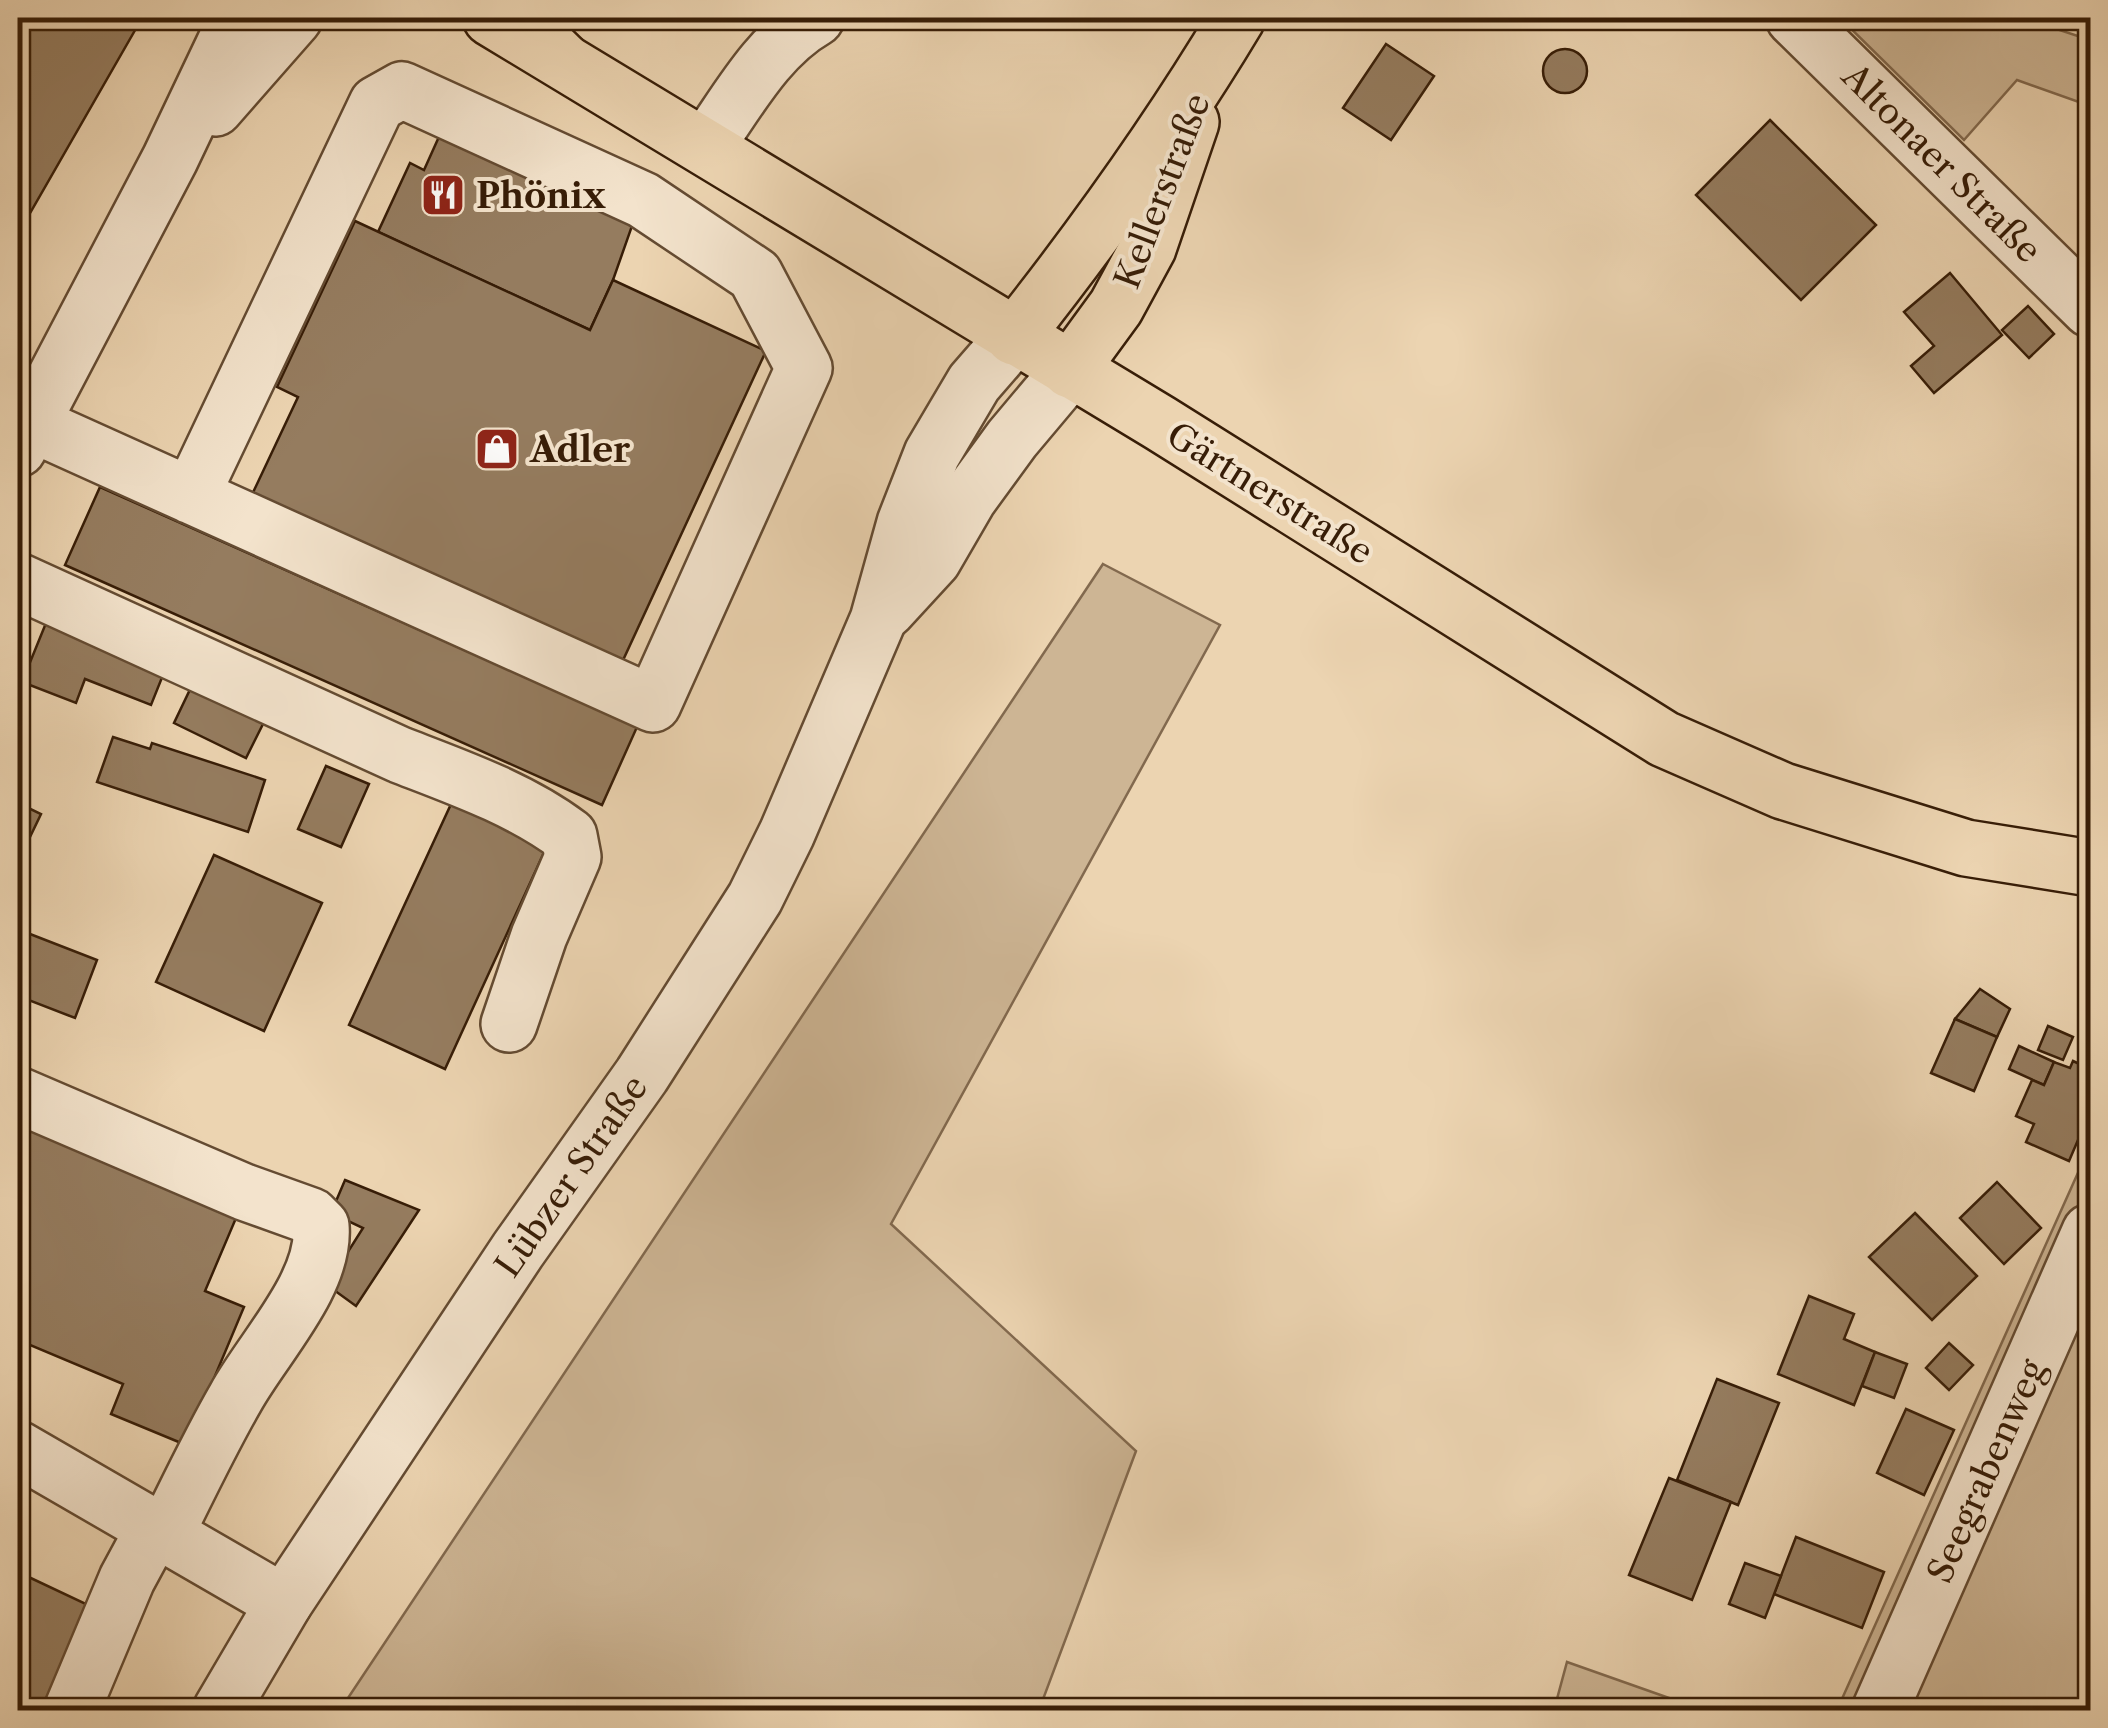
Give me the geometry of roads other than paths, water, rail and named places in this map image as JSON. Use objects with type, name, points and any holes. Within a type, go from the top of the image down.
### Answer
[{"type":"main road","name":"Gärtnerstraße","points":[[492,18],[1664,738],[1784,790],[1966,848],[2090,868]]},
{"type":"main road","points":[[519,18],[562,60]]},
{"type":"main road","name":"Kellerstraße","points":[[1014,337],[1066,272],[1225,38]]},
{"type":"main road","name":"Kellerstraße","points":[[1070,370],[1116,307],[1148,248],[1225,38]]},
{"type":"street","points":[[191,496],[377,104],[402,90],[644,200],[739,264],[754,276],[804,368],[653,704],[191,496],[24,436],[170,159],[237,18]]},
{"type":"street","points":[[170,159],[294,18]]},
{"type":"street","points":[[706,146],[766,62],[794,30],[816,18]]},
{"type":"street","name":"Altonaer Straße","points":[[1794,18],[2090,309]]},
{"type":"street","name":"Lübzer Straße","points":[[221,1710],[284,1603],[518,1250],[642,1075],[755,898],[878,620],[905,523],[932,454],[974,383],[1014,337]]},
{"type":"street","name":"Lübzer Straße","points":[[878,620],[933,560],[1012,439],[1070,370]]},
{"type":"street","points":[[18,582],[400,755],[462,779],[550,822],[569,836],[573,857],[539,936],[510,1024]]},
{"type":"street","points":[[18,1094],[244,1192],[311,1216],[321,1226],[320,1254],[311,1277],[236,1396],[159,1532],[126,1579],[72,1710]]},
{"type":"street","name":"Seegrabenweg","points":[[1880,1710],[2090,1232]]},
{"type":"street","points":[[18,1448],[284,1603]]},
{"type":"place","name":"Phönix","points":[[443,195]]},
{"type":"place","name":"Adler","points":[[497,449]]}]
